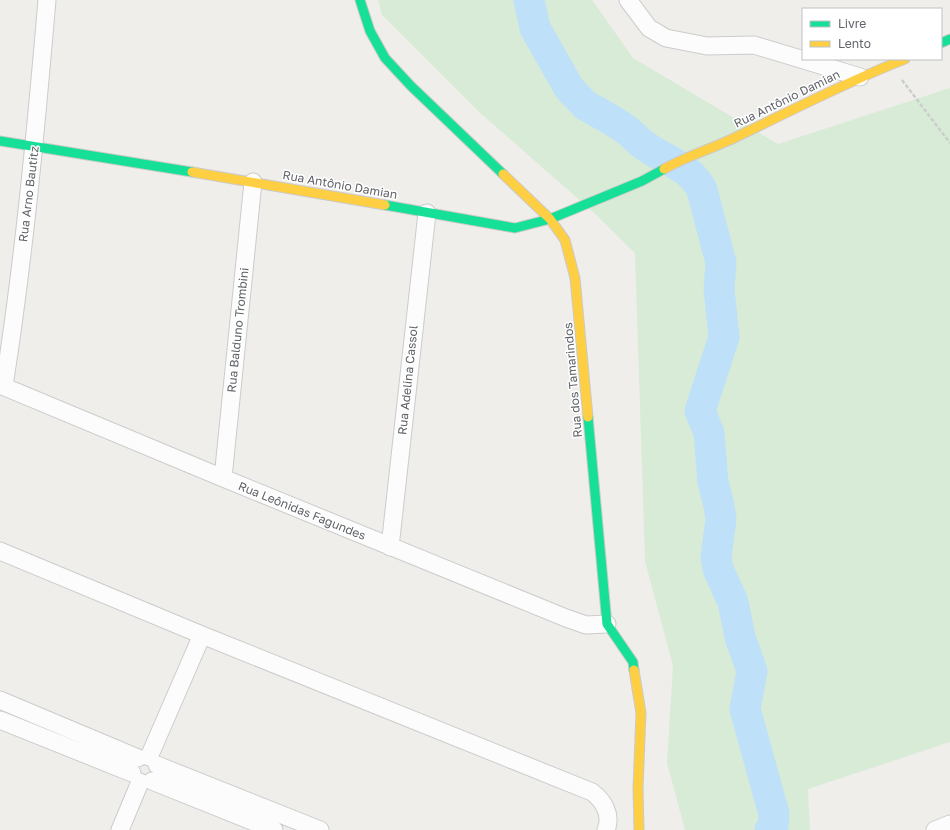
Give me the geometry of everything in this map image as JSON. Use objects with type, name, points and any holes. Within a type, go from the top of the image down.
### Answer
[{"type":"street","name":"Rua Arno Bautitz","points":[[2,386],[16,305],[35,147],[47,0]]},
{"type":"street","name":"Rua dos Tamarindos","points":[[360,0],[370,32],[385,58],[411,86],[550,220],[565,240],[575,278],[607,624],[633,662],[640,706],[639,830]]},
{"type":"street","points":[[628,0],[649,28],[666,38],[707,46],[754,45],[802,59]]},
{"type":"street","points":[[804,60],[860,77]]},
{"type":"street","name":"Rua Antônio Damian","points":[[0,141],[253,182],[515,228],[550,220],[642,181],[680,160],[732,139],[860,77],[903,60]]},
{"type":"street","name":"Rua Balduno Trombini","points":[[223,478],[253,182]]},
{"type":"street","name":"Rua Adelina Cassol","points":[[390,547],[427,213]]},
{"type":"street","name":"Rua Leônidas Fagundes","points":[[2,386],[390,547],[566,618],[586,625],[607,624]]},
{"type":"street","points":[[0,551],[202,635],[592,792],[599,798],[607,811],[608,819],[606,830]]},
{"type":"street","points":[[120,830],[202,635]]},
{"type":"street","points":[[0,700],[274,830]]},
{"type":"street","points":[[0,720],[320,830]]},
{"type":"street","points":[[935,830],[950,824]]},
{"type":"path","points":[[891,65],[950,143]]},
{"type":"green space","points":[[378,0],[592,0],[633,58],[778,144],[950,88],[950,742],[808,789],[810,830],[685,830],[667,763],[673,666],[645,561],[635,253],[592,211],[478,111],[382,15]]},
{"type":"waterway","points":[[529,0],[535,28],[569,88],[585,105],[618,124],[652,151],[683,169],[697,182],[702,190],[721,263],[719,289],[724,337],[700,411],[709,433],[713,482],[721,519],[716,557],[718,569],[733,602],[740,637],[752,671],[745,709],[774,814],[773,827],[770,830]]},
{"type":"traffic: fast","points":[[360,0],[370,31],[385,58],[411,86],[503,174]]},
{"type":"traffic: fast","points":[[942,43],[950,39]]},
{"type":"traffic: fast","points":[[0,141],[192,172]]},
{"type":"traffic: fast","points":[[385,205],[515,228],[550,219],[642,181],[664,169]]},
{"type":"traffic: fast","points":[[588,417],[607,624],[633,662],[634,670]]},
{"type":"traffic: slow","points":[[664,169],[681,160],[734,138],[840,87],[903,60]]},
{"type":"traffic: slow","points":[[192,172],[385,205]]},
{"type":"traffic: slow","points":[[503,174],[550,219],[565,240],[575,278],[588,417]]},
{"type":"traffic: slow","points":[[634,670],[641,713],[638,788],[639,830]]}]
